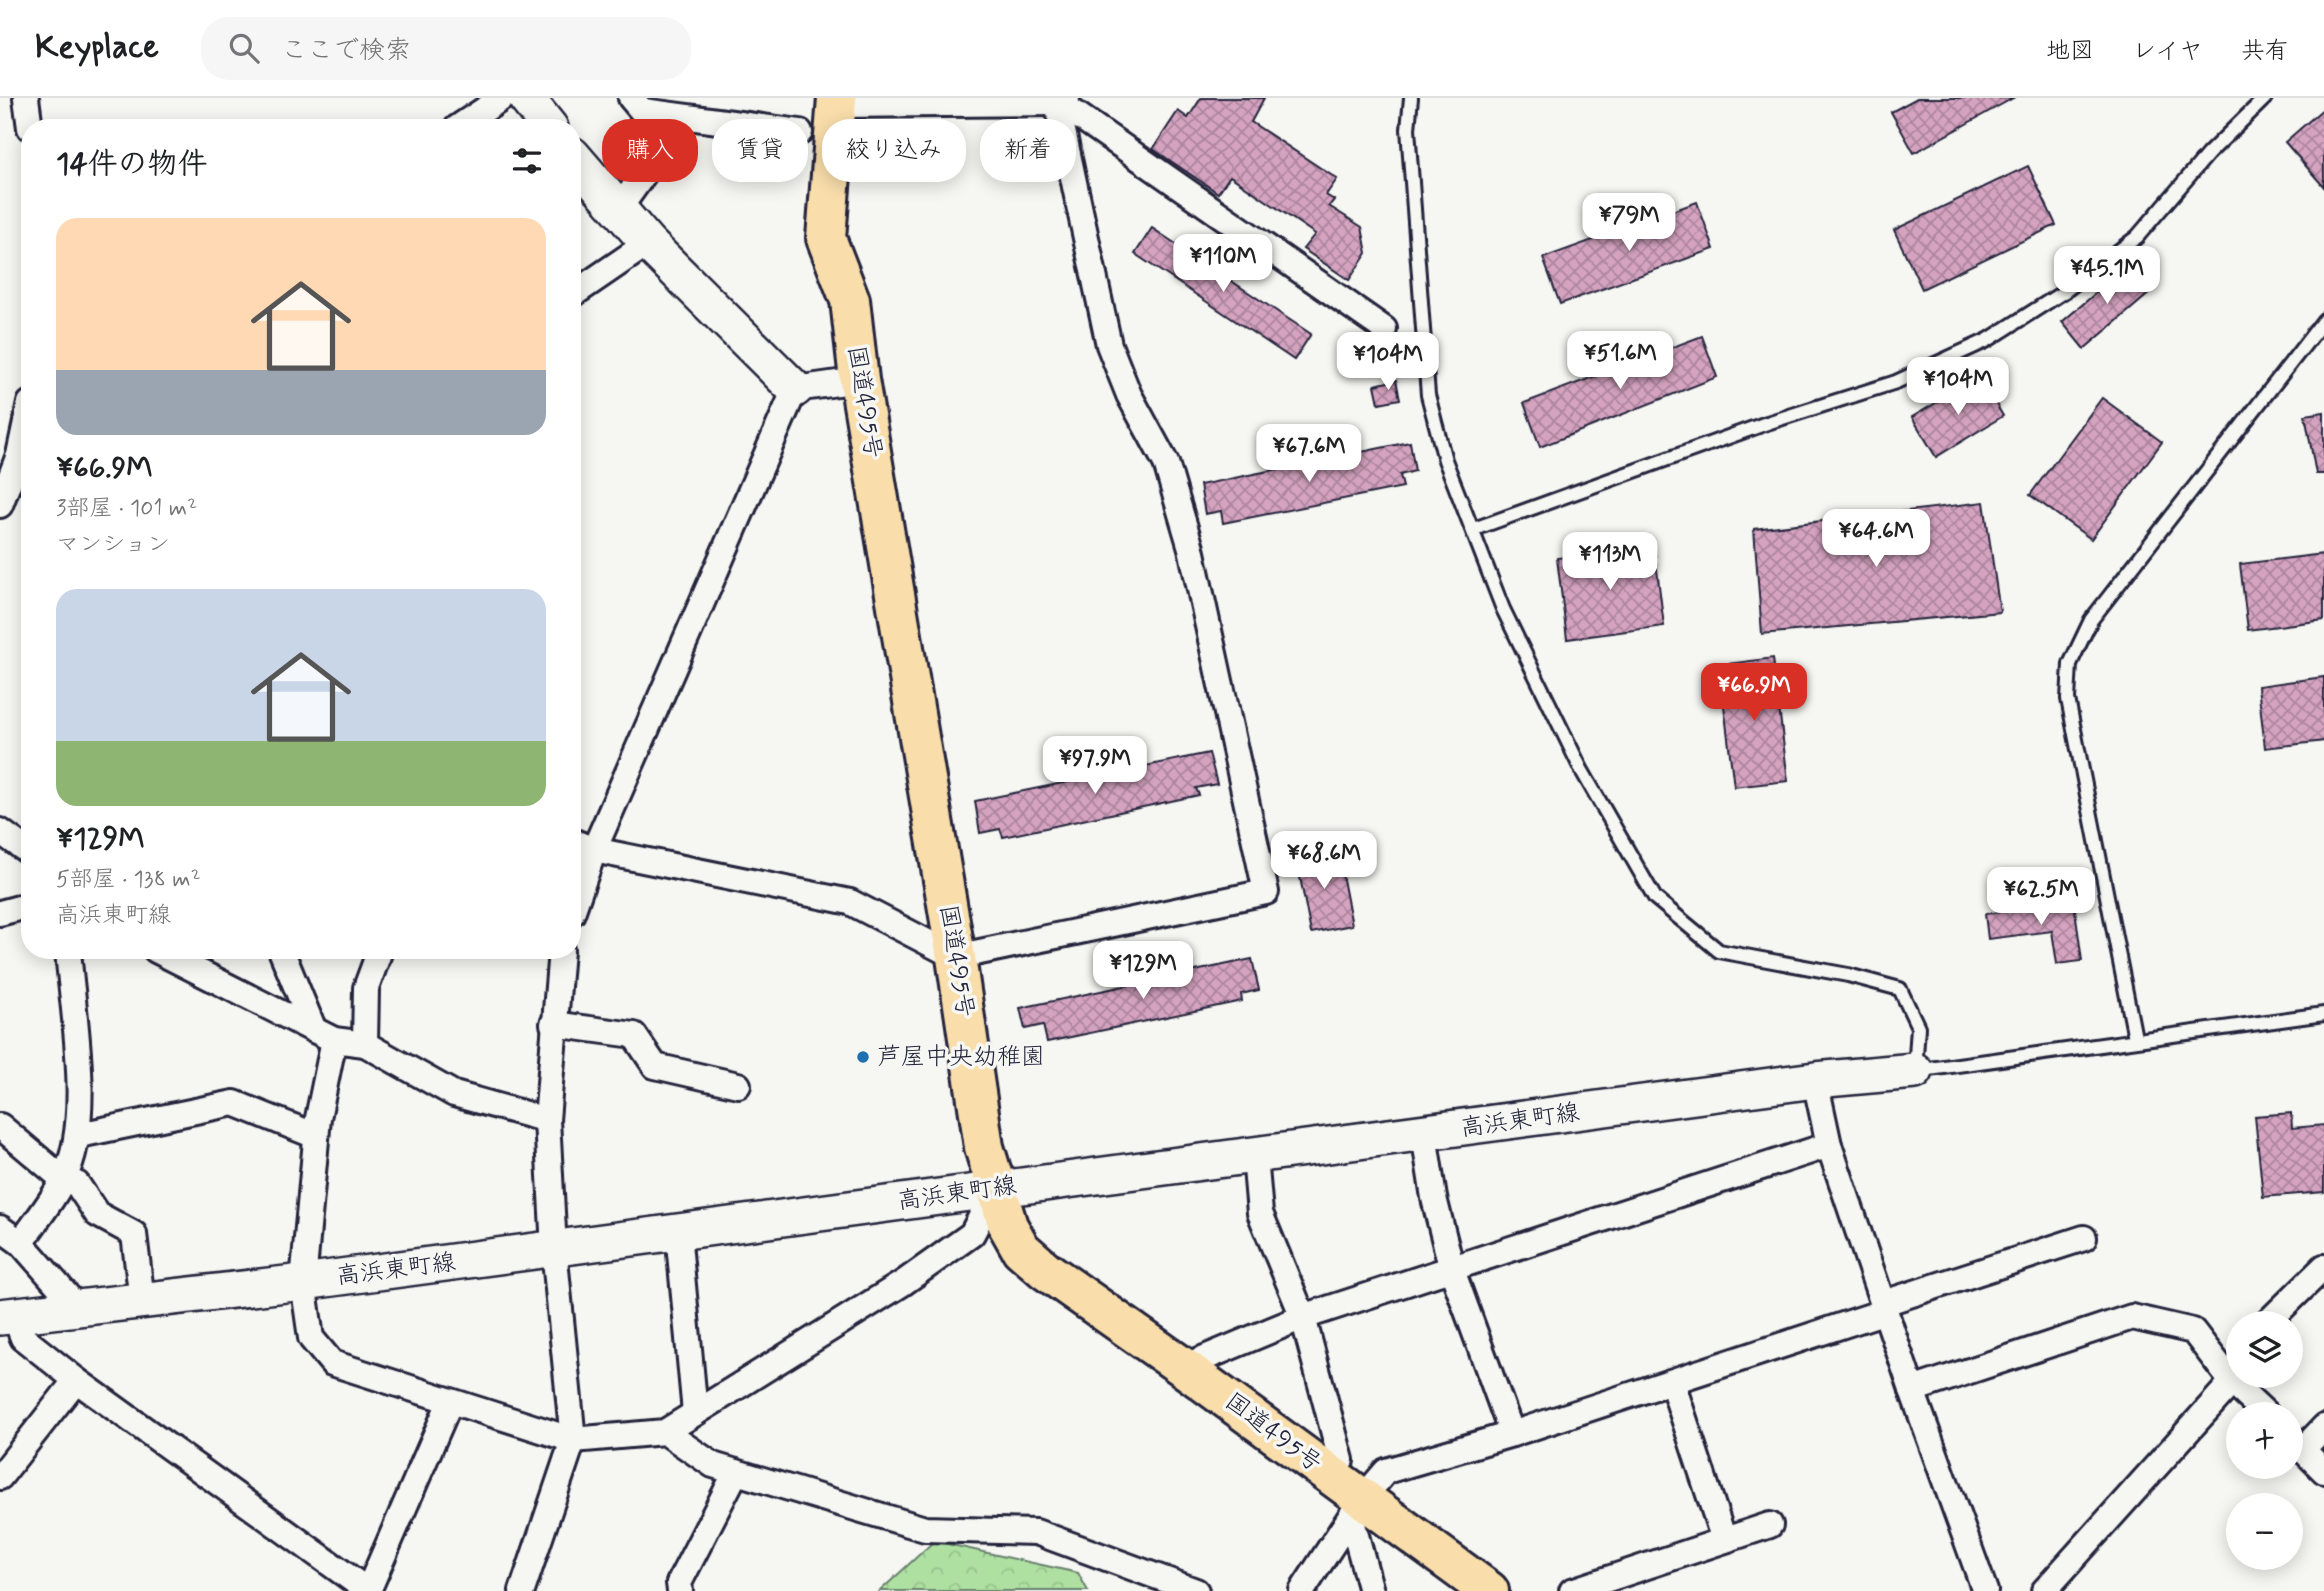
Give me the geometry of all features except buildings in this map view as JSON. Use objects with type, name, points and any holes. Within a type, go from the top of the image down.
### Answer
[{"type":"highway","name":"国道495号","points":[[836,102],[826,238],[850,300],[859,380],[956,957],[984,1147],[1008,1226],[1021,1249],[1045,1270],[1183,1367],[1328,1475],[1356,1508],[1489,1591]]},
{"type":"main road","points":[[526,98],[543,119]]},
{"type":"main road","points":[[581,166],[649,243],[796,389]]},
{"type":"main road","name":"高浜東町線","points":[[7,1316],[303,1282],[996,1188],[1423,1135],[1815,1080],[1915,1071]]},
{"type":"street","points":[[26,98],[29,119]]},
{"type":"street","points":[[470,119],[502,98]]},
{"type":"street","points":[[836,102],[1059,100],[1384,330]]},
{"type":"street","points":[[859,380],[796,389],[583,846],[850,902],[956,957],[1266,892],[1192,548],[1166,463],[1129,395],[1109,345],[1059,100]]},
{"type":"street","points":[[637,105],[722,119]]},
{"type":"street","points":[[618,210],[661,150],[653,124],[637,105]]},
{"type":"street","points":[[581,289],[649,243]]},
{"type":"street","points":[[0,505],[21,445]]},
{"type":"street","points":[[0,831],[21,846]]},
{"type":"street","points":[[0,914],[21,908]]},
{"type":"street","points":[[20,1243],[64,1180],[79,1135],[80,1106],[69,959]]},
{"type":"street","points":[[174,959],[324,1035],[365,1044],[454,1094],[547,1120]]},
{"type":"street","points":[[286,959],[324,1035],[303,1282],[311,1338],[332,1363],[450,1402],[573,1440],[665,1433],[903,1283],[972,1234],[996,1188]]},
{"type":"street","points":[[365,1044],[366,988],[377,959]]},
{"type":"street","points":[[522,1591],[573,1440],[554,1249],[547,1120],[560,959]]},
{"type":"street","points":[[553,1024],[634,1035],[655,1066],[738,1085]]},
{"type":"street","points":[[1815,1080],[1829,1145],[1912,1391],[1985,1591]]},
{"type":"street","points":[[79,1135],[234,1103],[316,1136]]},
{"type":"street","points":[[0,1126],[64,1180],[78,1184],[97,1214],[134,1234],[142,1301]]},
{"type":"street","points":[[1423,1135],[1434,1198],[1452,1270],[1512,1434]]},
{"type":"street","points":[[1183,1367],[1303,1317],[1829,1145]]},
{"type":"street","points":[[1255,1157],[1260,1213],[1303,1317],[1341,1460],[1328,1475]]},
{"type":"street","points":[[0,1228],[20,1243],[78,1308]]},
{"type":"street","points":[[678,1232],[695,1413]]},
{"type":"street","points":[[1302,1591],[1356,1508],[1387,1471],[1672,1382],[2084,1238]]},
{"type":"street","points":[[2279,1311],[2324,1267]]},
{"type":"street","points":[[7,1316],[23,1338],[76,1380],[368,1591],[450,1402]]},
{"type":"street","points":[[1912,1391],[2132,1317],[2193,1331],[2226,1366]]},
{"type":"street","points":[[0,1476],[76,1380]]},
{"type":"street","points":[[1672,1382],[1724,1540]]},
{"type":"street","points":[[2044,1591],[2226,1385]]},
{"type":"street","points":[[2245,1388],[2256,1402]]},
{"type":"street","points":[[2303,1439],[2324,1427]]},
{"type":"street","points":[[665,1433],[713,1465],[925,1529],[1036,1532],[1196,1591]]},
{"type":"street","points":[[2303,1449],[2324,1471]]},
{"type":"street","points":[[680,1591],[679,1583],[736,1472]]},
{"type":"street","points":[[1356,1508],[1371,1591]]},
{"type":"street","points":[[1572,1591],[1770,1525]]},
{"type":"lane","points":[[1411,98],[1408,130],[1428,395],[1445,460],[1503,609],[1574,757],[1655,898],[1718,951],[1848,975],[1900,989],[1918,1027],[1915,1071],[2134,1038],[2324,1014]]},
{"type":"lane","points":[[1474,529],[1767,423],[1896,382],[1988,340],[2065,290],[2137,237],[2208,154],[2265,98]]},
{"type":"lane","points":[[2134,1038],[2068,699],[2070,664],[2091,620],[2324,320]]},
{"type":"green space","points":[[934,1541],[1078,1573],[1088,1591],[880,1591]]},
{"type":"place","name":"芦屋中央幼稚園","points":[[863,1057]]}]
